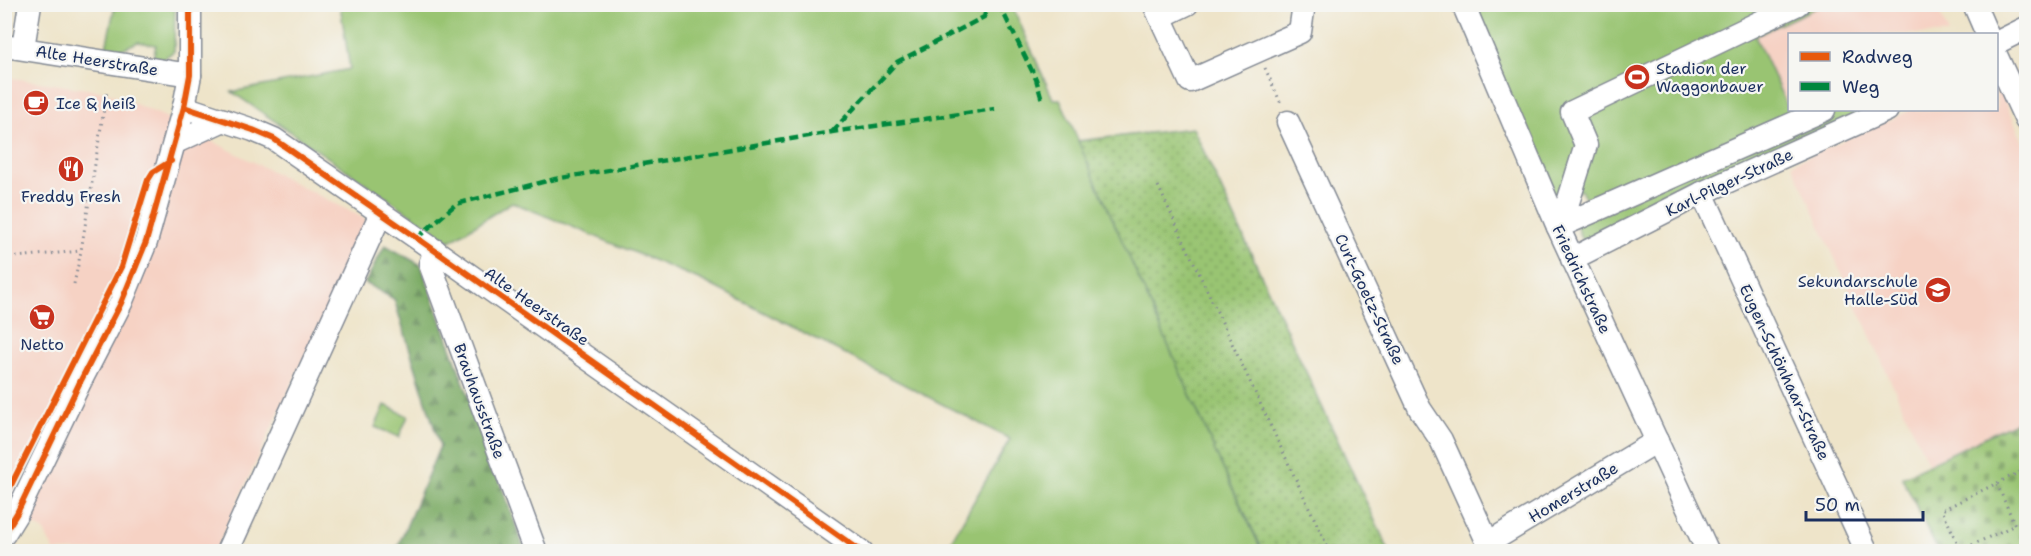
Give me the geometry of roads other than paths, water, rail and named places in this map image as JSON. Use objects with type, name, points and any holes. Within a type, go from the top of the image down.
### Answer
[{"type":"street","points":[[14,47],[30,4]]},
{"type":"street","points":[[16,545],[17,513],[121,303],[146,242],[176,142],[190,75],[190,4]]},
{"type":"street","points":[[1187,4],[1157,11],[1190,81],[1258,53],[1300,32],[1304,4]]},
{"type":"street","name":"Friedrichstraße","points":[[1463,4],[1572,259],[1708,552]]},
{"type":"street","points":[[1554,218],[1565,212],[1586,145],[1572,112],[1798,4]]},
{"type":"street","points":[[1974,4],[1988,33]]},
{"type":"street","points":[[1998,53],[2026,28]]},
{"type":"street","name":"Alte Heerstraße","points":[[14,47],[190,75]]},
{"type":"street","points":[[1998,56],[2026,120]]},
{"type":"street","name":"Alte Heerstraße","points":[[184,107],[274,139],[862,552]]},
{"type":"street","name":"Karl-Pilger-Straße","points":[[1554,218],[1822,111]]},
{"type":"street","name":"Karl-Pilger-Straße","points":[[1572,259],[1702,193],[1885,111]]},
{"type":"street","points":[[176,142],[224,120]]},
{"type":"street","name":"Curt-Goetz-Straße","points":[[1288,122],[1420,409],[1441,440],[1487,547]]},
{"type":"street","name":"Eugen-Schönhaar-Straße","points":[[1702,193],[1867,552]]},
{"type":"street","points":[[227,552],[381,213]]},
{"type":"street","name":"Brauhausstraße","points":[[435,250],[430,264],[536,552]]},
{"type":"street","name":"Homerstraße","points":[[1487,547],[1657,441]]},
{"type":"street","points":[[834,532],[855,523]]},
{"type":"place","name":"Stadion der Waggonbauer","points":[[1637,77]]},
{"type":"place","name":"Ice & heiß","points":[[36,103]]},
{"type":"place","name":"Freddy Fresh","points":[[71,169]]},
{"type":"place","name":"Sekundarschule Halle-Süd","points":[[1938,290]]},
{"type":"place","name":"Netto","points":[[42,317]]}]
